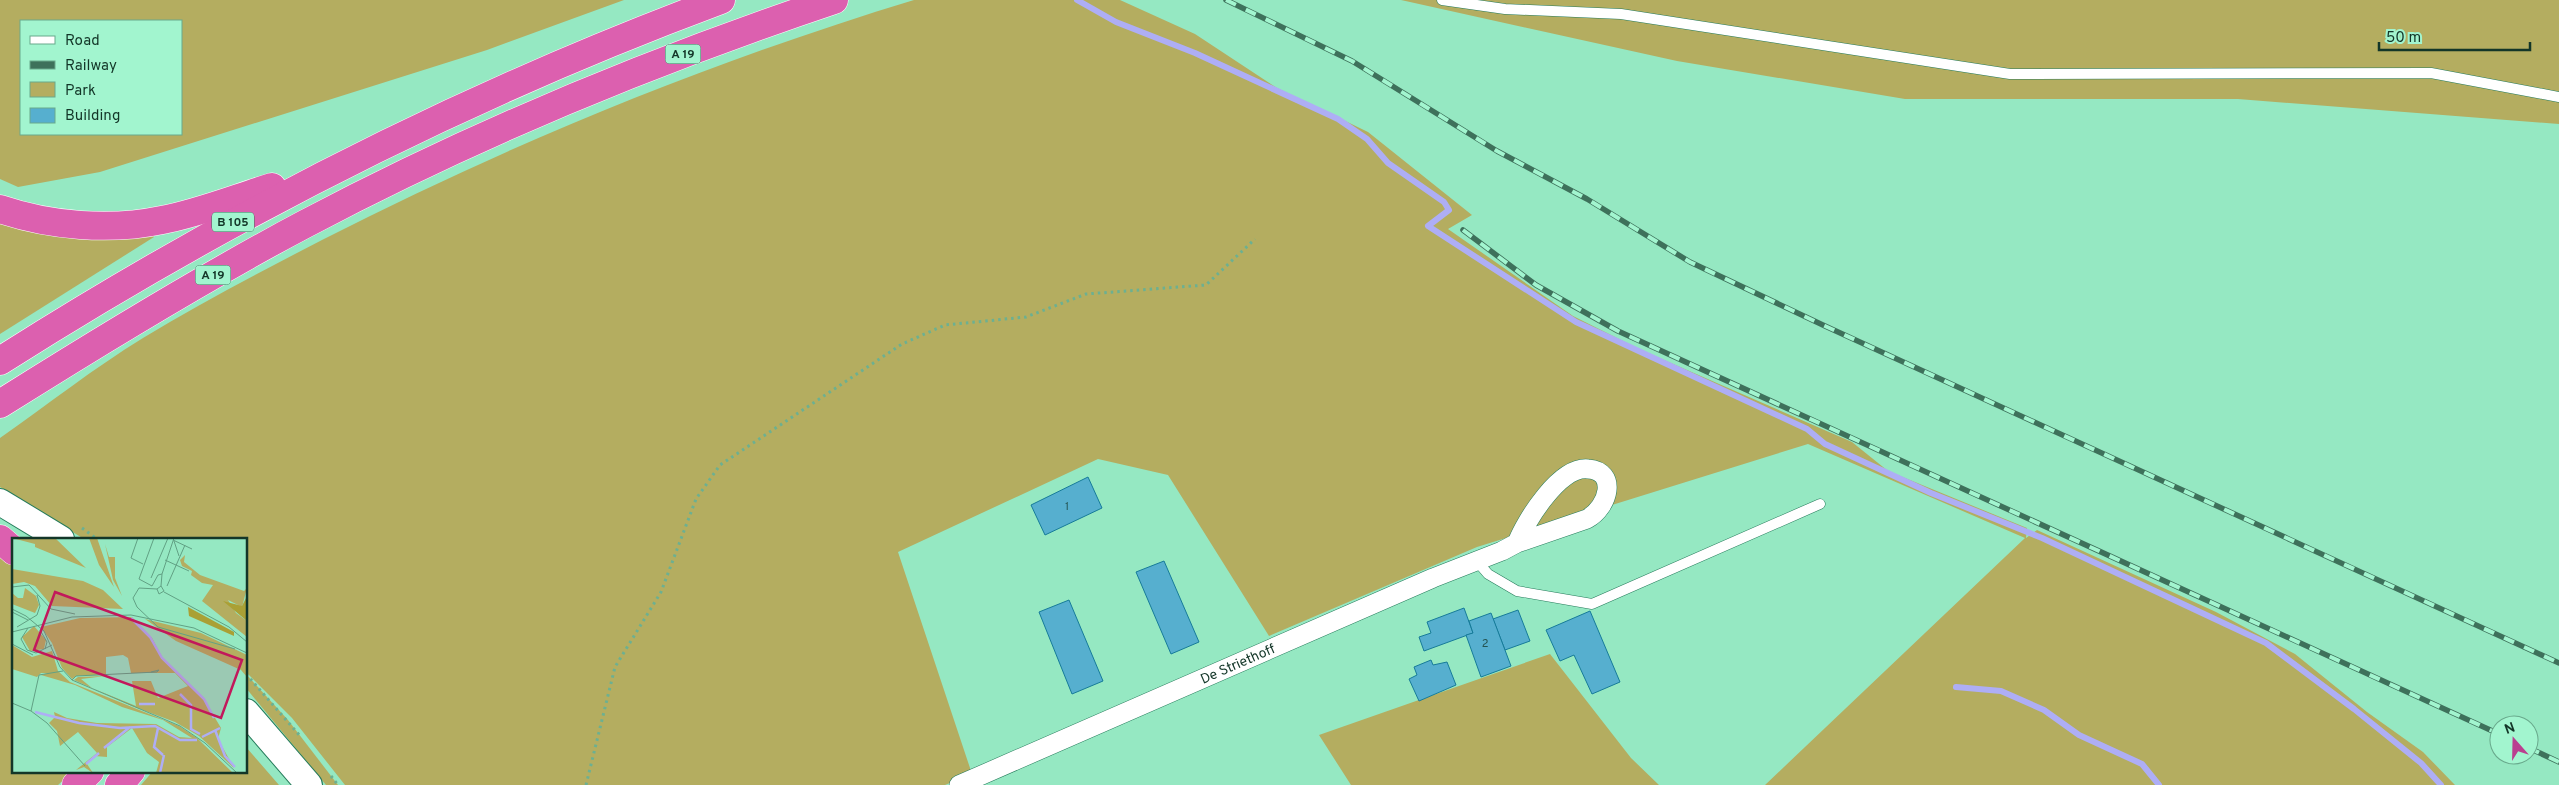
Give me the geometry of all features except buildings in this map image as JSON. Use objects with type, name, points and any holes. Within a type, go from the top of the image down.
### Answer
[{"type":"highway","points":[[0,209],[22,217],[71,224],[116,225],[162,220],[333,169],[456,109],[570,59],[721,0]]},
{"type":"highway","name":"A 19","points":[[0,404],[126,325],[231,264],[306,223],[434,160],[534,114],[654,64],[834,0]]},
{"type":"highway","name":"B 105","points":[[0,361],[134,278],[333,169]]},
{"type":"highway","points":[[0,539],[12,549]]},
{"type":"highway","points":[[76,785],[89,772]]},
{"type":"highway","points":[[119,785],[130,772]]},
{"type":"street","name":"De Striethoff","points":[[959,785],[1476,560],[1502,551],[1517,543],[1569,527],[1597,513],[1606,500],[1608,486],[1601,474],[1588,468],[1564,477],[1523,526],[1517,543]]},
{"type":"street","points":[[0,502],[60,538]]},
{"type":"street","points":[[0,533],[12,539]]},
{"type":"street","points":[[248,714],[309,785]]},
{"type":"lane","points":[[1442,0],[1505,9],[1621,14],[2010,74],[2431,73],[2559,97]]},
{"type":"lane","points":[[1476,560],[1488,574],[1517,591],[1592,604],[1820,504]]},
{"type":"path","points":[[586,785],[615,667],[661,592],[696,499],[720,465],[902,344],[945,325],[1026,317],[1086,294],[1206,285],[1255,239]]},
{"type":"green space","points":[[0,0],[624,0],[487,50],[100,172],[18,187],[0,179]]},
{"type":"green space","points":[[914,0],[1120,0],[1195,34],[1277,88],[1368,132],[1472,215],[1448,229],[1573,316],[1641,350],[1852,442],[1888,471],[2027,528],[2026,538],[2037,530],[2216,612],[2295,654],[2367,712],[2423,752],[2455,785],[1765,785],[2025,538],[1808,444],[1477,547],[1269,636],[1168,475],[1098,459],[898,552],[972,774],[945,785],[345,785],[292,718],[248,674],[248,538],[82,538],[0,487],[0,438],[89,374],[143,338],[187,312],[322,240],[466,170],[613,107],[762,50]]},
{"type":"green space","points":[[1401,0],[2559,0],[2559,124],[2238,99],[1905,99],[1677,61]]},
{"type":"green space","points":[[0,222],[151,232],[154,237],[0,334]]},
{"type":"green space","points":[[0,553],[12,561],[12,772],[72,772],[58,785],[0,785]]},
{"type":"green space","points":[[1550,654],[1631,758],[1659,785],[1351,785],[1319,735]]},
{"type":"green space","points":[[248,676],[288,720],[338,785],[326,785],[248,690]]},
{"type":"green space","points":[[248,749],[279,785],[141,785],[152,772],[248,772]]},
{"type":"waterway","points":[[1077,0],[1116,22],[1195,53],[1338,119],[1367,139],[1388,163],[1444,202],[1449,210],[1428,226],[1576,322],[1807,429],[1825,444],[1931,493],[2042,538],[2266,643],[2354,709],[2421,763],[2441,785]]},
{"type":"waterway","points":[[1956,687],[2001,691],[2044,710],[2079,735],[2142,764],[2159,785]]},
{"type":"railway","points":[[1226,0],[1352,61],[1497,151],[1587,199],[1690,262],[1825,326],[2559,663]]},
{"type":"railway","points":[[1463,230],[1536,285],[1618,331],[2489,729]]},
{"type":"railway","points":[[2539,753],[2559,762]]}]
